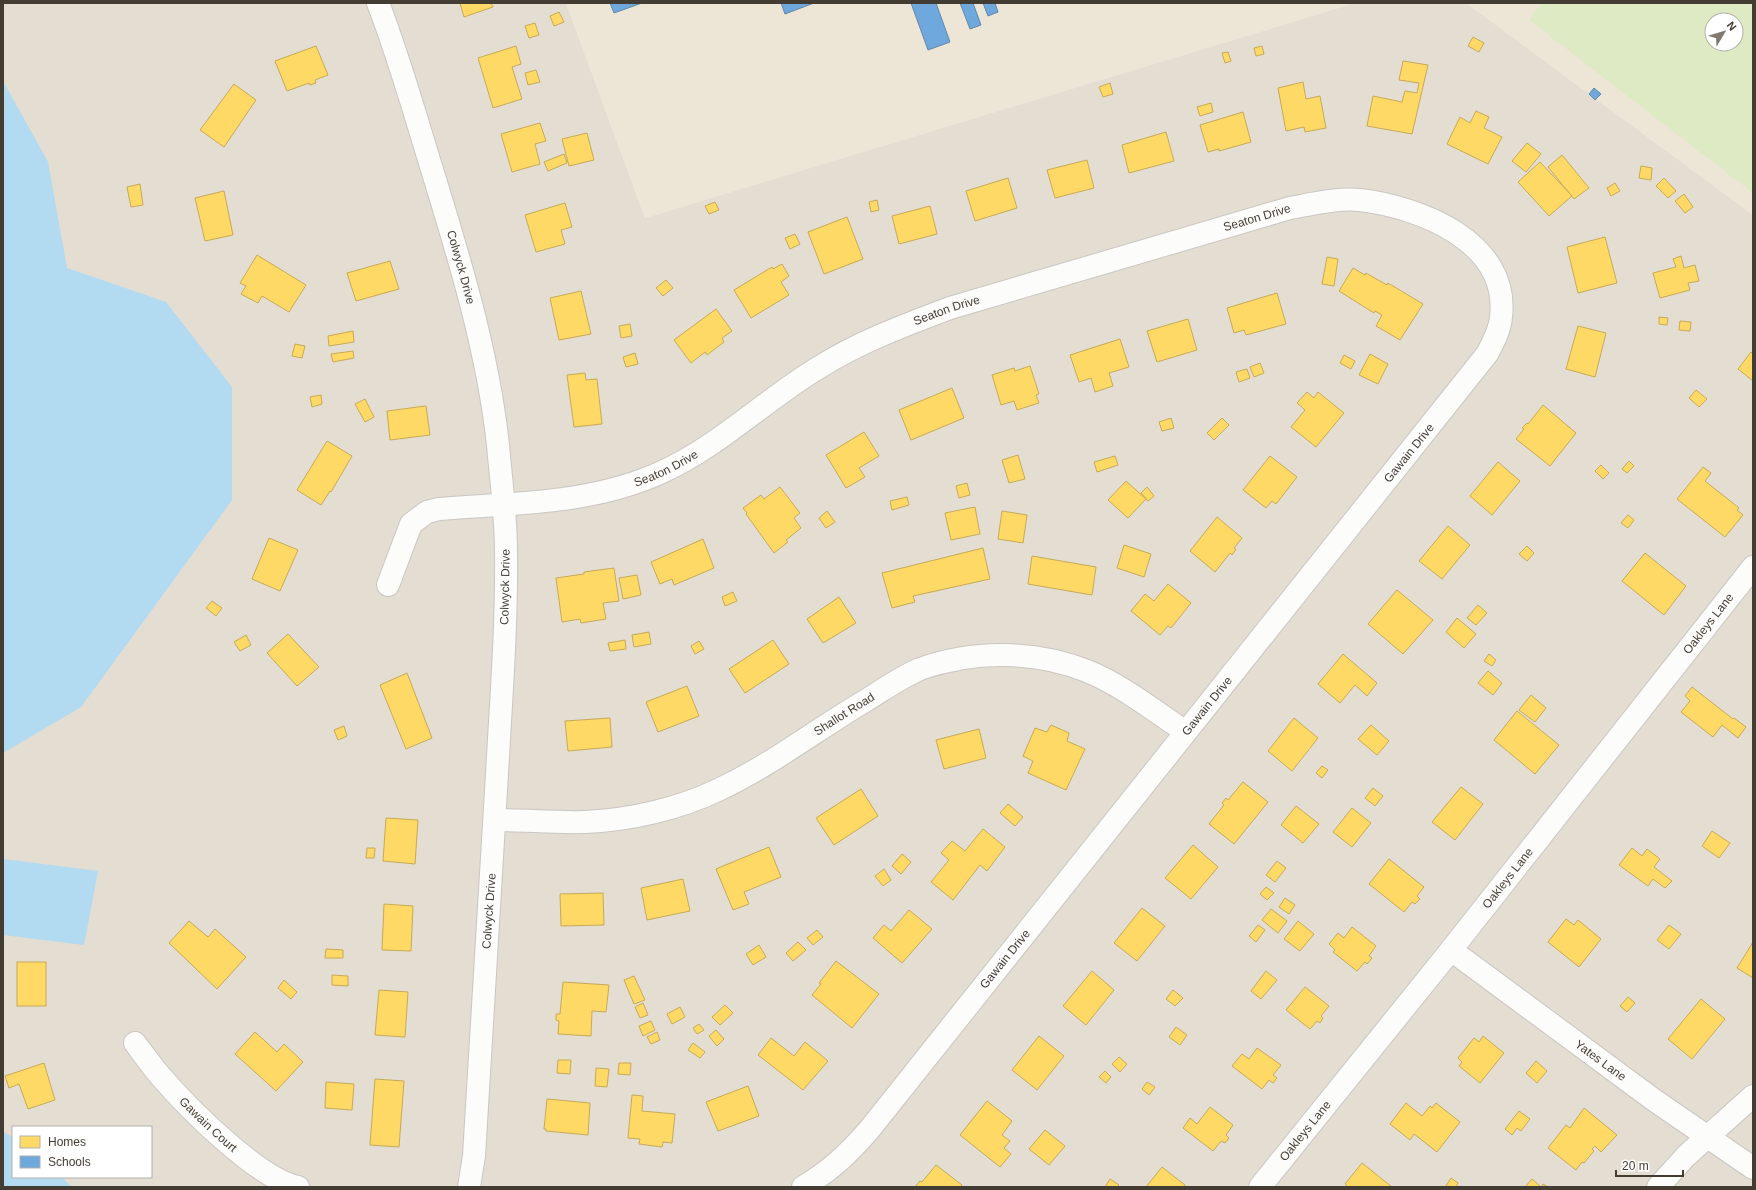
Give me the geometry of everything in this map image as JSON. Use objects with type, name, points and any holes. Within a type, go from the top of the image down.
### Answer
[{"type":"street","name":"Colwyck Drive","points":[[378,3],[390,34],[455,245],[474,313],[492,403],[503,504],[506,548],[505,626],[495,820],[474,1156],[469,1187]]},
{"type":"street","name":"Seaton Drive","points":[[388,585],[411,524],[428,512],[439,509],[581,497],[621,488],[662,472],[698,452],[817,368],[855,347],[890,331],[950,308],[1314,203],[1358,200],[1388,205],[1422,215]]},
{"type":"street","name":"Gawain Drive","points":[[803,1187],[821,1176],[846,1156],[869,1130],[1487,354],[1496,337],[1501,318],[1501,302],[1498,283],[1487,261],[1468,241],[1422,215]]},
{"type":"street","name":"Oakleys Lane","points":[[1260,1187],[1452,950],[1753,567]]},
{"type":"street","name":"Shallot Road","points":[[495,820],[585,822],[618,818],[673,807],[719,790],[767,764],[903,677],[921,669],[961,658],[1000,655],[1061,662],[1087,671],[1110,682],[1186,732]]},
{"type":"street","name":"Yates Lane","points":[[1452,950],[1641,1091],[1753,1168]]},
{"type":"street","name":"Gawain Court","points":[[135,1043],[178,1096],[231,1145],[262,1171],[289,1185],[298,1187]]},
{"type":"street","points":[[1658,1187],[1707,1137],[1753,1096]]},
{"type":"shaded area","points":[[3,3],[566,3],[645,218],[1355,3],[1466,3],[1753,215],[1753,1187],[3,1187]]},
{"type":"shaded area","points":[[566,3],[1355,3],[645,218]]},
{"type":"shaded area","points":[[1466,3],[1753,3],[1753,215]]},
{"type":"green space","points":[[1542,3],[1753,3],[1753,193],[1529,20]]},
{"type":"water","points":[[3,81],[48,162],[67,268],[166,302],[232,387],[232,500],[81,707],[3,753]]},
{"type":"water","points":[[3,859],[98,871],[84,945],[3,935]]},
{"type":"water","points":[[3,1132],[12,1136],[12,1178],[62,1178],[72,1187],[3,1187]]},
{"type":"building: Homes","points":[[460,3],[491,3],[493,7],[464,17]]},
{"type":"building: Homes","points":[[559,12],[564,22],[554,26],[550,16]]},
{"type":"building: Homes","points":[[535,23],[539,35],[529,38],[525,26]]},
{"type":"building: Homes","points":[[1473,37],[1484,43],[1479,52],[1468,46]]},
{"type":"building: Homes","points":[[316,46],[328,75],[315,80],[316,83],[310,85],[309,83],[287,91],[275,61]]},
{"type":"building: Homes","points":[[516,46],[521,64],[512,67],[522,99],[493,108],[478,58]]},
{"type":"building: Homes","points":[[1262,46],[1264,54],[1256,56],[1254,48]]},
{"type":"building: Homes","points":[[1228,52],[1231,61],[1225,63],[1222,53]]},
{"type":"building: Homes","points":[[1403,61],[1428,65],[1412,134],[1367,126],[1373,96],[1402,102],[1405,91],[1417,93],[1419,83],[1399,80]]},
{"type":"building: Homes","points":[[536,70],[540,82],[528,85],[525,73]]},
{"type":"building: Homes","points":[[1303,82],[1306,99],[1320,96],[1326,128],[1305,132],[1304,127],[1286,131],[1278,88]]},
{"type":"building: Homes","points":[[1110,83],[1113,94],[1103,97],[1099,87]]},
{"type":"building: Homes","points":[[234,84],[256,100],[224,147],[200,130]]},
{"type":"building: Homes","points":[[1211,103],[1213,112],[1200,116],[1197,107]]},
{"type":"building: Homes","points":[[1476,111],[1489,117],[1484,128],[1502,137],[1488,164],[1447,144],[1460,117],[1470,123]]},
{"type":"building: Homes","points":[[1243,112],[1251,142],[1219,151],[1219,149],[1208,152],[1200,125]]},
{"type":"building: Homes","points":[[540,123],[546,141],[535,144],[540,164],[512,172],[501,134]]},
{"type":"building: Homes","points":[[1166,132],[1174,161],[1129,173],[1122,145]]},
{"type":"building: Homes","points":[[587,133],[594,160],[569,166],[562,139]]},
{"type":"building: Homes","points":[[1527,143],[1541,154],[1526,172],[1512,161]]},
{"type":"building: Homes","points":[[564,154],[567,163],[548,171],[544,162]]},
{"type":"building: Homes","points":[[1562,155],[1589,188],[1574,199],[1548,167]]},
{"type":"building: Homes","points":[[1087,160],[1094,188],[1055,198],[1047,170]]},
{"type":"building: Homes","points":[[1540,162],[1572,196],[1549,216],[1518,182]]},
{"type":"building: Homes","points":[[1641,166],[1652,168],[1651,180],[1639,178]]},
{"type":"building: Homes","points":[[1008,178],[1017,208],[975,221],[966,191]]},
{"type":"building: Homes","points":[[1664,178],[1676,191],[1668,198],[1656,186]]},
{"type":"building: Homes","points":[[1615,183],[1620,191],[1611,196],[1607,188]]},
{"type":"building: Homes","points":[[140,184],[143,205],[131,207],[127,187]]},
{"type":"building: Homes","points":[[224,191],[233,235],[205,241],[195,198]]},
{"type":"building: Homes","points":[[1684,194],[1693,207],[1685,213],[1675,201]]},
{"type":"building: Homes","points":[[877,200],[879,210],[871,212],[869,202]]},
{"type":"building: Homes","points":[[715,202],[719,210],[709,214],[705,206]]},
{"type":"building: Homes","points":[[565,203],[572,227],[561,230],[565,244],[536,252],[525,215]]},
{"type":"building: Homes","points":[[930,206],[937,234],[899,244],[892,216]]},
{"type":"building: Homes","points":[[847,217],[863,259],[824,274],[808,232]]},
{"type":"building: Homes","points":[[795,234],[800,244],[790,249],[785,238]]},
{"type":"building: Homes","points":[[1605,237],[1617,283],[1578,293],[1567,247]]},
{"type":"building: Homes","points":[[257,255],[306,285],[289,312],[262,296],[258,303],[241,294],[246,286],[240,283]]},
{"type":"building: Homes","points":[[1681,256],[1684,268],[1695,265],[1699,281],[1688,283],[1690,290],[1660,298],[1653,273],[1676,267],[1673,259]]},
{"type":"building: Homes","points":[[1327,257],[1338,259],[1334,286],[1322,284]]},
{"type":"building: Homes","points":[[390,261],[399,289],[356,301],[347,273]]},
{"type":"building: Homes","points":[[782,264],[789,276],[781,282],[789,295],[751,318],[734,290],[772,267],[773,269]]},
{"type":"building: Homes","points":[[1353,268],[1365,275],[1366,273],[1387,285],[1388,283],[1423,304],[1400,340],[1376,326],[1382,315],[1375,311],[1374,313],[1339,291]]},
{"type":"building: Homes","points":[[666,280],[673,288],[663,296],[656,288]]},
{"type":"building: Homes","points":[[581,291],[591,334],[559,340],[550,298]]},
{"type":"building: Homes","points":[[1277,293],[1286,324],[1246,335],[1244,330],[1234,333],[1227,308]]},
{"type":"building: Homes","points":[[716,309],[732,331],[722,338],[724,342],[707,355],[705,352],[691,363],[674,340]]},
{"type":"building: Homes","points":[[1659,317],[1668,318],[1667,325],[1659,324]]},
{"type":"building: Homes","points":[[1188,319],[1197,350],[1157,362],[1147,331]]},
{"type":"building: Homes","points":[[1680,321],[1691,322],[1690,331],[1679,330]]},
{"type":"building: Homes","points":[[630,324],[632,336],[621,338],[619,326]]},
{"type":"building: Homes","points":[[1578,326],[1606,333],[1595,377],[1566,369]]},
{"type":"building: Homes","points":[[353,331],[354,342],[329,346],[328,336]]},
{"type":"building: Homes","points":[[1120,339],[1129,367],[1109,373],[1113,386],[1095,392],[1091,378],[1079,382],[1070,355]]},
{"type":"building: Homes","points":[[295,344],[305,346],[302,358],[292,356]]},
{"type":"building: Homes","points":[[353,351],[354,358],[333,362],[331,354]]},
{"type":"building: Homes","points":[[1751,352],[1753,354],[1753,381],[1738,369]]},
{"type":"building: Homes","points":[[635,353],[638,364],[626,367],[623,357]]},
{"type":"building: Homes","points":[[1370,354],[1388,364],[1378,384],[1359,375]]},
{"type":"building: Homes","points":[[1344,355],[1355,361],[1351,369],[1340,363]]},
{"type":"building: Homes","points":[[1260,363],[1264,373],[1254,377],[1250,367]]},
{"type":"building: Homes","points":[[1030,366],[1039,394],[1036,395],[1039,403],[1017,410],[1014,401],[1001,405],[992,375],[1014,368],[1015,371]]},
{"type":"building: Homes","points":[[1247,369],[1250,378],[1239,382],[1236,372]]},
{"type":"building: Homes","points":[[585,373],[586,380],[597,379],[602,424],[574,427],[567,375]]},
{"type":"building: Homes","points":[[952,388],[964,418],[911,440],[899,410]]},
{"type":"building: Homes","points":[[1696,390],[1707,399],[1699,407],[1689,398]]},
{"type":"building: Homes","points":[[1307,392],[1314,398],[1318,392],[1344,413],[1316,447],[1291,427],[1305,410],[1297,403]]},
{"type":"building: Homes","points":[[321,395],[322,404],[312,407],[310,397]]},
{"type":"building: Homes","points":[[365,399],[374,417],[365,422],[355,404]]},
{"type":"building: Homes","points":[[1543,405],[1576,433],[1550,466],[1516,439],[1524,429],[1522,428],[1527,423],[1528,424]]},
{"type":"building: Homes","points":[[426,406],[430,435],[390,440],[387,411]]},
{"type":"building: Homes","points":[[1171,418],[1174,428],[1162,431],[1159,422]]},
{"type":"building: Homes","points":[[1222,418],[1229,425],[1214,440],[1207,433]]},
{"type":"building: Homes","points":[[864,432],[879,456],[859,468],[865,477],[846,488],[826,455]]},
{"type":"building: Homes","points":[[327,441],[352,456],[331,492],[330,491],[321,505],[297,490]]},
{"type":"building: Homes","points":[[1018,455],[1025,479],[1009,483],[1002,460]]},
{"type":"building: Homes","points":[[1115,456],[1118,465],[1097,472],[1094,462]]},
{"type":"building: Homes","points":[[1270,456],[1297,477],[1276,504],[1272,501],[1266,508],[1243,490]]},
{"type":"building: Homes","points":[[1629,461],[1634,466],[1627,473],[1622,469]]},
{"type":"building: Homes","points":[[1498,462],[1520,481],[1492,515],[1470,496]]},
{"type":"building: Homes","points":[[1601,465],[1609,473],[1603,479],[1595,471]]},
{"type":"building: Homes","points":[[1703,467],[1711,473],[1705,481],[1739,508],[1737,510],[1743,515],[1725,537],[1677,499]]},
{"type":"building: Homes","points":[[1126,481],[1146,499],[1128,518],[1108,500]]},
{"type":"building: Homes","points":[[967,483],[970,495],[959,498],[956,486]]},
{"type":"building: Homes","points":[[780,487],[800,513],[794,518],[801,528],[786,540],[788,542],[774,553],[743,508],[761,495],[764,499]]},
{"type":"building: Homes","points":[[1147,487],[1154,496],[1148,501],[1141,493]]},
{"type":"building: Homes","points":[[907,497],[909,505],[892,510],[890,501]]},
{"type":"building: Homes","points":[[975,507],[980,534],[951,540],[945,513]]},
{"type":"building: Homes","points":[[827,511],[835,522],[826,528],[819,518]]},
{"type":"building: Homes","points":[[1002,511],[1027,515],[1023,543],[998,539]]},
{"type":"building: Homes","points":[[1628,515],[1634,520],[1628,528],[1621,523]]},
{"type":"building: Homes","points":[[1217,517],[1242,538],[1234,548],[1236,549],[1232,555],[1230,553],[1215,572],[1190,551]]},
{"type":"building: Homes","points":[[1448,526],[1470,545],[1442,579],[1419,561]]},
{"type":"building: Homes","points":[[269,538],[298,550],[280,591],[252,579]]},
{"type":"building: Homes","points":[[703,539],[714,568],[674,585],[672,579],[660,584],[651,562]]},
{"type":"building: Homes","points":[[1124,545],[1151,554],[1144,577],[1117,568]]},
{"type":"building: Homes","points":[[1527,546],[1534,553],[1527,561],[1519,554]]},
{"type":"building: Homes","points":[[983,548],[990,579],[913,596],[915,602],[892,608],[882,573]]},
{"type":"building: Homes","points":[[1645,553],[1686,586],[1664,615],[1622,581]]},
{"type":"building: Homes","points":[[1032,556],[1096,567],[1092,595],[1028,584]]},
{"type":"building: Homes","points":[[614,568],[619,601],[603,603],[606,619],[581,623],[580,619],[562,622],[556,578]]},
{"type":"building: Homes","points":[[637,575],[641,595],[623,599],[619,578]]},
{"type":"building: Homes","points":[[1168,584],[1191,603],[1171,628],[1168,626],[1160,635],[1131,611],[1145,594],[1154,601]]},
{"type":"building: Homes","points":[[1397,590],[1433,620],[1403,654],[1368,624]]},
{"type":"building: Homes","points":[[733,592],[737,601],[725,606],[722,597]]},
{"type":"building: Homes","points":[[839,597],[856,623],[823,643],[807,619]]},
{"type":"building: Homes","points":[[212,601],[222,608],[216,616],[206,608]]},
{"type":"building: Homes","points":[[1478,605],[1487,613],[1476,625],[1467,618]]},
{"type":"building: Homes","points":[[1457,618],[1476,634],[1464,648],[1446,632]]},
{"type":"building: Homes","points":[[649,632],[651,644],[634,647],[632,635]]},
{"type":"building: Homes","points":[[288,634],[319,667],[297,686],[267,653]]},
{"type":"building: Homes","points":[[246,635],[251,645],[240,651],[234,642]]},
{"type":"building: Homes","points":[[625,640],[626,649],[610,651],[608,643]]},
{"type":"building: Homes","points":[[773,640],[789,664],[745,693],[729,669]]},
{"type":"building: Homes","points":[[699,641],[704,649],[695,654],[691,646]]},
{"type":"building: Homes","points":[[1343,654],[1377,683],[1367,696],[1355,685],[1340,703],[1318,684]]},
{"type":"building: Homes","points":[[1489,654],[1496,660],[1492,666],[1484,661]]},
{"type":"building: Homes","points":[[1488,671],[1502,683],[1493,695],[1478,683]]},
{"type":"building: Homes","points":[[407,673],[432,738],[406,749],[380,685]]},
{"type":"building: Homes","points":[[687,686],[699,716],[658,732],[646,702]]},
{"type":"building: Homes","points":[[1692,687],[1733,719],[1734,718],[1746,727],[1738,738],[1722,725],[1713,737],[1681,712],[1690,701],[1685,696]]},
{"type":"building: Homes","points":[[1531,695],[1546,708],[1535,722],[1519,710]]},
{"type":"building: Homes","points":[[1517,711],[1559,745],[1535,774],[1494,740]]},
{"type":"building: Homes","points":[[610,718],[612,747],[568,751],[565,721]]},
{"type":"building: Homes","points":[[1294,718],[1318,738],[1292,771],[1268,751]]},
{"type":"building: Homes","points":[[1051,725],[1069,733],[1067,741],[1085,749],[1066,790],[1028,773],[1033,761],[1023,756],[1035,728],[1047,732]]},
{"type":"building: Homes","points":[[1371,725],[1389,741],[1377,755],[1358,739]]},
{"type":"building: Homes","points":[[344,726],[347,736],[338,740],[334,730]]},
{"type":"building: Homes","points":[[979,729],[986,758],[944,769],[936,740]]},
{"type":"building: Homes","points":[[1322,766],[1328,770],[1322,778],[1316,773]]},
{"type":"building: Homes","points":[[1243,782],[1268,802],[1234,844],[1209,824],[1224,805],[1222,803],[1226,798],[1228,800]]},
{"type":"building: Homes","points":[[1461,787],[1483,804],[1455,840],[1432,822]]},
{"type":"building: Homes","points":[[1373,788],[1383,796],[1375,806],[1365,798]]},
{"type":"building: Homes","points":[[861,789],[878,816],[834,845],[816,818]]},
{"type":"building: Homes","points":[[1008,804],[1023,817],[1015,826],[1000,813]]},
{"type":"building: Homes","points":[[1296,806],[1319,824],[1303,843],[1281,825]]},
{"type":"building: Homes","points":[[1352,808],[1371,823],[1352,847],[1333,832]]},
{"type":"building: Homes","points":[[386,818],[418,820],[415,864],[383,861]]},
{"type":"building: Homes","points":[[983,829],[1005,847],[987,871],[980,865],[953,900],[931,882],[949,860],[941,853],[952,841],[965,851]]},
{"type":"building: Homes","points":[[1712,831],[1730,843],[1719,858],[1702,846]]},
{"type":"building: Homes","points":[[1193,845],[1218,867],[1191,899],[1165,878]]},
{"type":"building: Homes","points":[[769,847],[781,877],[744,892],[749,904],[733,910],[716,869]]},
{"type":"building: Homes","points":[[367,848],[375,848],[374,858],[366,858]]},
{"type":"building: Homes","points":[[1632,848],[1642,856],[1647,849],[1660,859],[1654,867],[1672,881],[1665,888],[1653,879],[1648,886],[1619,865]]},
{"type":"building: Homes","points":[[902,854],[911,862],[901,874],[892,866]]},
{"type":"building: Homes","points":[[1389,859],[1424,887],[1417,896],[1420,899],[1415,904],[1412,902],[1404,912],[1369,884]]},
{"type":"building: Homes","points":[[1277,861],[1286,868],[1275,882],[1266,875]]},
{"type":"building: Homes","points":[[884,869],[891,880],[883,886],[875,876]]},
{"type":"building: Homes","points":[[683,879],[690,911],[647,920],[641,888]]},
{"type":"building: Homes","points":[[1266,887],[1274,893],[1267,900],[1260,894]]},
{"type":"building: Homes","points":[[603,893],[604,925],[561,926],[560,894]]},
{"type":"building: Homes","points":[[1285,898],[1295,905],[1289,914],[1279,907]]},
{"type":"building: Homes","points":[[384,904],[413,906],[411,951],[382,950]]},
{"type":"building: Homes","points":[[1142,908],[1165,926],[1137,961],[1114,943]]},
{"type":"building: Homes","points":[[1271,909],[1287,921],[1278,933],[1262,920]]},
{"type":"building: Homes","points":[[909,910],[932,929],[902,963],[873,938],[884,925],[891,931]]},
{"type":"building: Homes","points":[[1566,919],[1574,925],[1578,920],[1601,939],[1579,967],[1548,942]]},
{"type":"building: Homes","points":[[189,921],[208,937],[215,929],[246,957],[217,989],[169,943]]},
{"type":"building: Homes","points":[[1298,921],[1314,934],[1300,951],[1284,939]]},
{"type":"building: Homes","points":[[1258,925],[1265,930],[1256,942],[1249,936]]},
{"type":"building: Homes","points":[[1669,925],[1681,934],[1669,949],[1657,940]]},
{"type":"building: Homes","points":[[1352,927],[1376,946],[1369,956],[1372,958],[1367,964],[1365,962],[1357,971],[1333,952],[1335,950],[1329,944],[1338,933],[1344,938]]},
{"type":"building: Homes","points":[[817,930],[823,937],[813,945],[807,938]]},
{"type":"building: Homes","points":[[798,942],[806,950],[793,961],[786,953]]},
{"type":"building: Homes","points":[[1753,942],[1753,978],[1737,968]]},
{"type":"building: Homes","points":[[759,945],[766,957],[753,965],[746,954]]},
{"type":"building: Homes","points":[[326,949],[343,950],[343,958],[325,958]]},
{"type":"building: Homes","points":[[836,961],[879,994],[852,1028],[812,995],[821,984],[819,983]]},
{"type":"building: Homes","points":[[17,962],[46,962],[46,1006],[17,1006]]},
{"type":"building: Homes","points":[[1092,971],[1114,990],[1086,1025],[1063,1006]]},
{"type":"building: Homes","points":[[1266,971],[1277,980],[1261,999],[1251,991]]},
{"type":"building: Homes","points":[[332,975],[348,976],[348,986],[332,985]]},
{"type":"building: Homes","points":[[634,976],[645,1000],[634,1004],[624,980]]},
{"type":"building: Homes","points":[[284,980],[297,992],[291,999],[278,988]]},
{"type":"building: Homes","points":[[563,982],[609,985],[606,1012],[592,1011],[591,1036],[558,1034],[559,1021],[556,1020],[556,1014],[560,1014]]},
{"type":"building: Homes","points":[[1305,987],[1329,1006],[1321,1016],[1323,1018],[1320,1023],[1317,1021],[1310,1029],[1286,1010]]},
{"type":"building: Homes","points":[[379,990],[408,992],[405,1037],[375,1035]]},
{"type":"building: Homes","points":[[1173,990],[1183,998],[1175,1006],[1166,999]]},
{"type":"building: Homes","points":[[1628,997],[1635,1003],[1627,1012],[1620,1006]]},
{"type":"building: Homes","points":[[1701,999],[1725,1019],[1692,1059],[1668,1039]]},
{"type":"building: Homes","points":[[643,1003],[648,1015],[640,1018],[635,1007]]},
{"type":"building: Homes","points":[[725,1005],[733,1013],[720,1025],[712,1017]]},
{"type":"building: Homes","points":[[680,1007],[685,1017],[672,1024],[667,1014]]},
{"type":"building: Homes","points":[[651,1021],[655,1030],[643,1036],[639,1026]]},
{"type":"building: Homes","points":[[699,1024],[704,1030],[697,1034],[693,1028]]},
{"type":"building: Homes","points":[[1176,1027],[1187,1035],[1180,1045],[1169,1037]]},
{"type":"building: Homes","points":[[716,1030],[724,1039],[717,1046],[709,1036]]},
{"type":"building: Homes","points":[[255,1032],[277,1052],[284,1044],[303,1062],[276,1091],[235,1054]]},
{"type":"building: Homes","points":[[657,1032],[660,1040],[651,1044],[647,1037]]},
{"type":"building: Homes","points":[[1039,1036],[1064,1056],[1037,1090],[1012,1070]]},
{"type":"building: Homes","points":[[1483,1036],[1504,1053],[1480,1083],[1459,1066],[1462,1062],[1458,1058],[1474,1038],[1479,1042]]},
{"type":"building: Homes","points":[[771,1038],[794,1056],[805,1042],[828,1061],[803,1090],[758,1055]]},
{"type":"building: Homes","points":[[693,1043],[705,1052],[700,1058],[688,1050]]},
{"type":"building: Homes","points":[[1257,1048],[1281,1065],[1273,1075],[1277,1078],[1273,1083],[1269,1080],[1262,1089],[1232,1066],[1242,1054],[1249,1059]]},
{"type":"building: Homes","points":[[1119,1057],[1127,1064],[1120,1072],[1112,1064]]},
{"type":"building: Homes","points":[[558,1060],[571,1060],[570,1074],[557,1073]]},
{"type":"building: Homes","points":[[1536,1061],[1547,1071],[1537,1083],[1526,1073]]},
{"type":"building: Homes","points":[[44,1063],[55,1100],[28,1109],[19,1084],[9,1088],[5,1076]]},
{"type":"building: Homes","points":[[619,1063],[631,1063],[630,1075],[618,1074]]},
{"type":"building: Homes","points":[[596,1068],[609,1069],[607,1087],[595,1086]]},
{"type":"building: Homes","points":[[1105,1071],[1111,1077],[1106,1083],[1099,1077]]},
{"type":"building: Homes","points":[[375,1079],[404,1081],[399,1147],[370,1145]]},
{"type":"building: Homes","points":[[326,1082],[354,1084],[352,1110],[325,1108]]},
{"type":"building: Homes","points":[[1147,1082],[1155,1087],[1149,1095],[1142,1089]]},
{"type":"building: Homes","points":[[748,1086],[759,1116],[718,1131],[706,1102]]},
{"type":"building: Homes","points":[[632,1095],[643,1096],[642,1111],[675,1114],[672,1143],[663,1142],[662,1147],[639,1144],[640,1139],[628,1138]]},
{"type":"building: Homes","points":[[547,1099],[590,1103],[588,1135],[546,1131],[546,1129],[544,1129]]},
{"type":"building: Homes","points":[[987,1101],[1012,1121],[1002,1135],[1010,1141],[1004,1148],[1011,1154],[1000,1167],[960,1135]]},
{"type":"building: Homes","points":[[1406,1103],[1422,1116],[1430,1106],[1432,1108],[1436,1103],[1460,1122],[1437,1152],[1414,1134],[1410,1140],[1390,1124]]},
{"type":"building: Homes","points":[[1210,1107],[1233,1125],[1226,1135],[1229,1138],[1225,1143],[1221,1141],[1213,1151],[1183,1128],[1190,1118],[1197,1124]]},
{"type":"building: Homes","points":[[1584,1108],[1617,1135],[1601,1152],[1595,1146],[1592,1149],[1594,1151],[1576,1170],[1548,1148],[1566,1125],[1570,1128]]},
{"type":"building: Homes","points":[[1519,1111],[1530,1119],[1521,1131],[1517,1128],[1512,1135],[1505,1129]]},
{"type":"building: Homes","points":[[1045,1130],[1065,1146],[1049,1165],[1029,1149]]},
{"type":"building: Homes","points":[[1362,1163],[1392,1187],[1348,1187],[1345,1184]]},
{"type":"building: Homes","points":[[936,1165],[962,1185],[960,1187],[915,1187],[920,1181],[922,1182]]},
{"type":"building: Homes","points":[[1162,1167],[1185,1185],[1184,1187],[1146,1187]]},
{"type":"building: Homes","points":[[1451,1178],[1458,1183],[1456,1187],[1446,1186]]},
{"type":"building: Homes","points":[[1110,1179],[1119,1185],[1117,1187],[1105,1187]]},
{"type":"building: Homes","points":[[1532,1179],[1541,1187],[1525,1187]]},
{"type":"building: Homes","points":[[1543,1184],[1548,1187],[1541,1187]]},
{"type":"building: Schools","points":[[610,3],[642,3],[614,13]]},
{"type":"building: Schools","points":[[781,3],[814,3],[785,14]]},
{"type":"building: Schools","points":[[911,3],[936,3],[950,42],[928,50]]},
{"type":"building: Schools","points":[[960,3],[973,3],[981,25],[970,29]]},
{"type":"building: Schools","points":[[983,3],[995,3],[998,12],[988,16]]},
{"type":"building: Schools","points":[[1594,88],[1601,94],[1595,100],[1589,94]]}]
